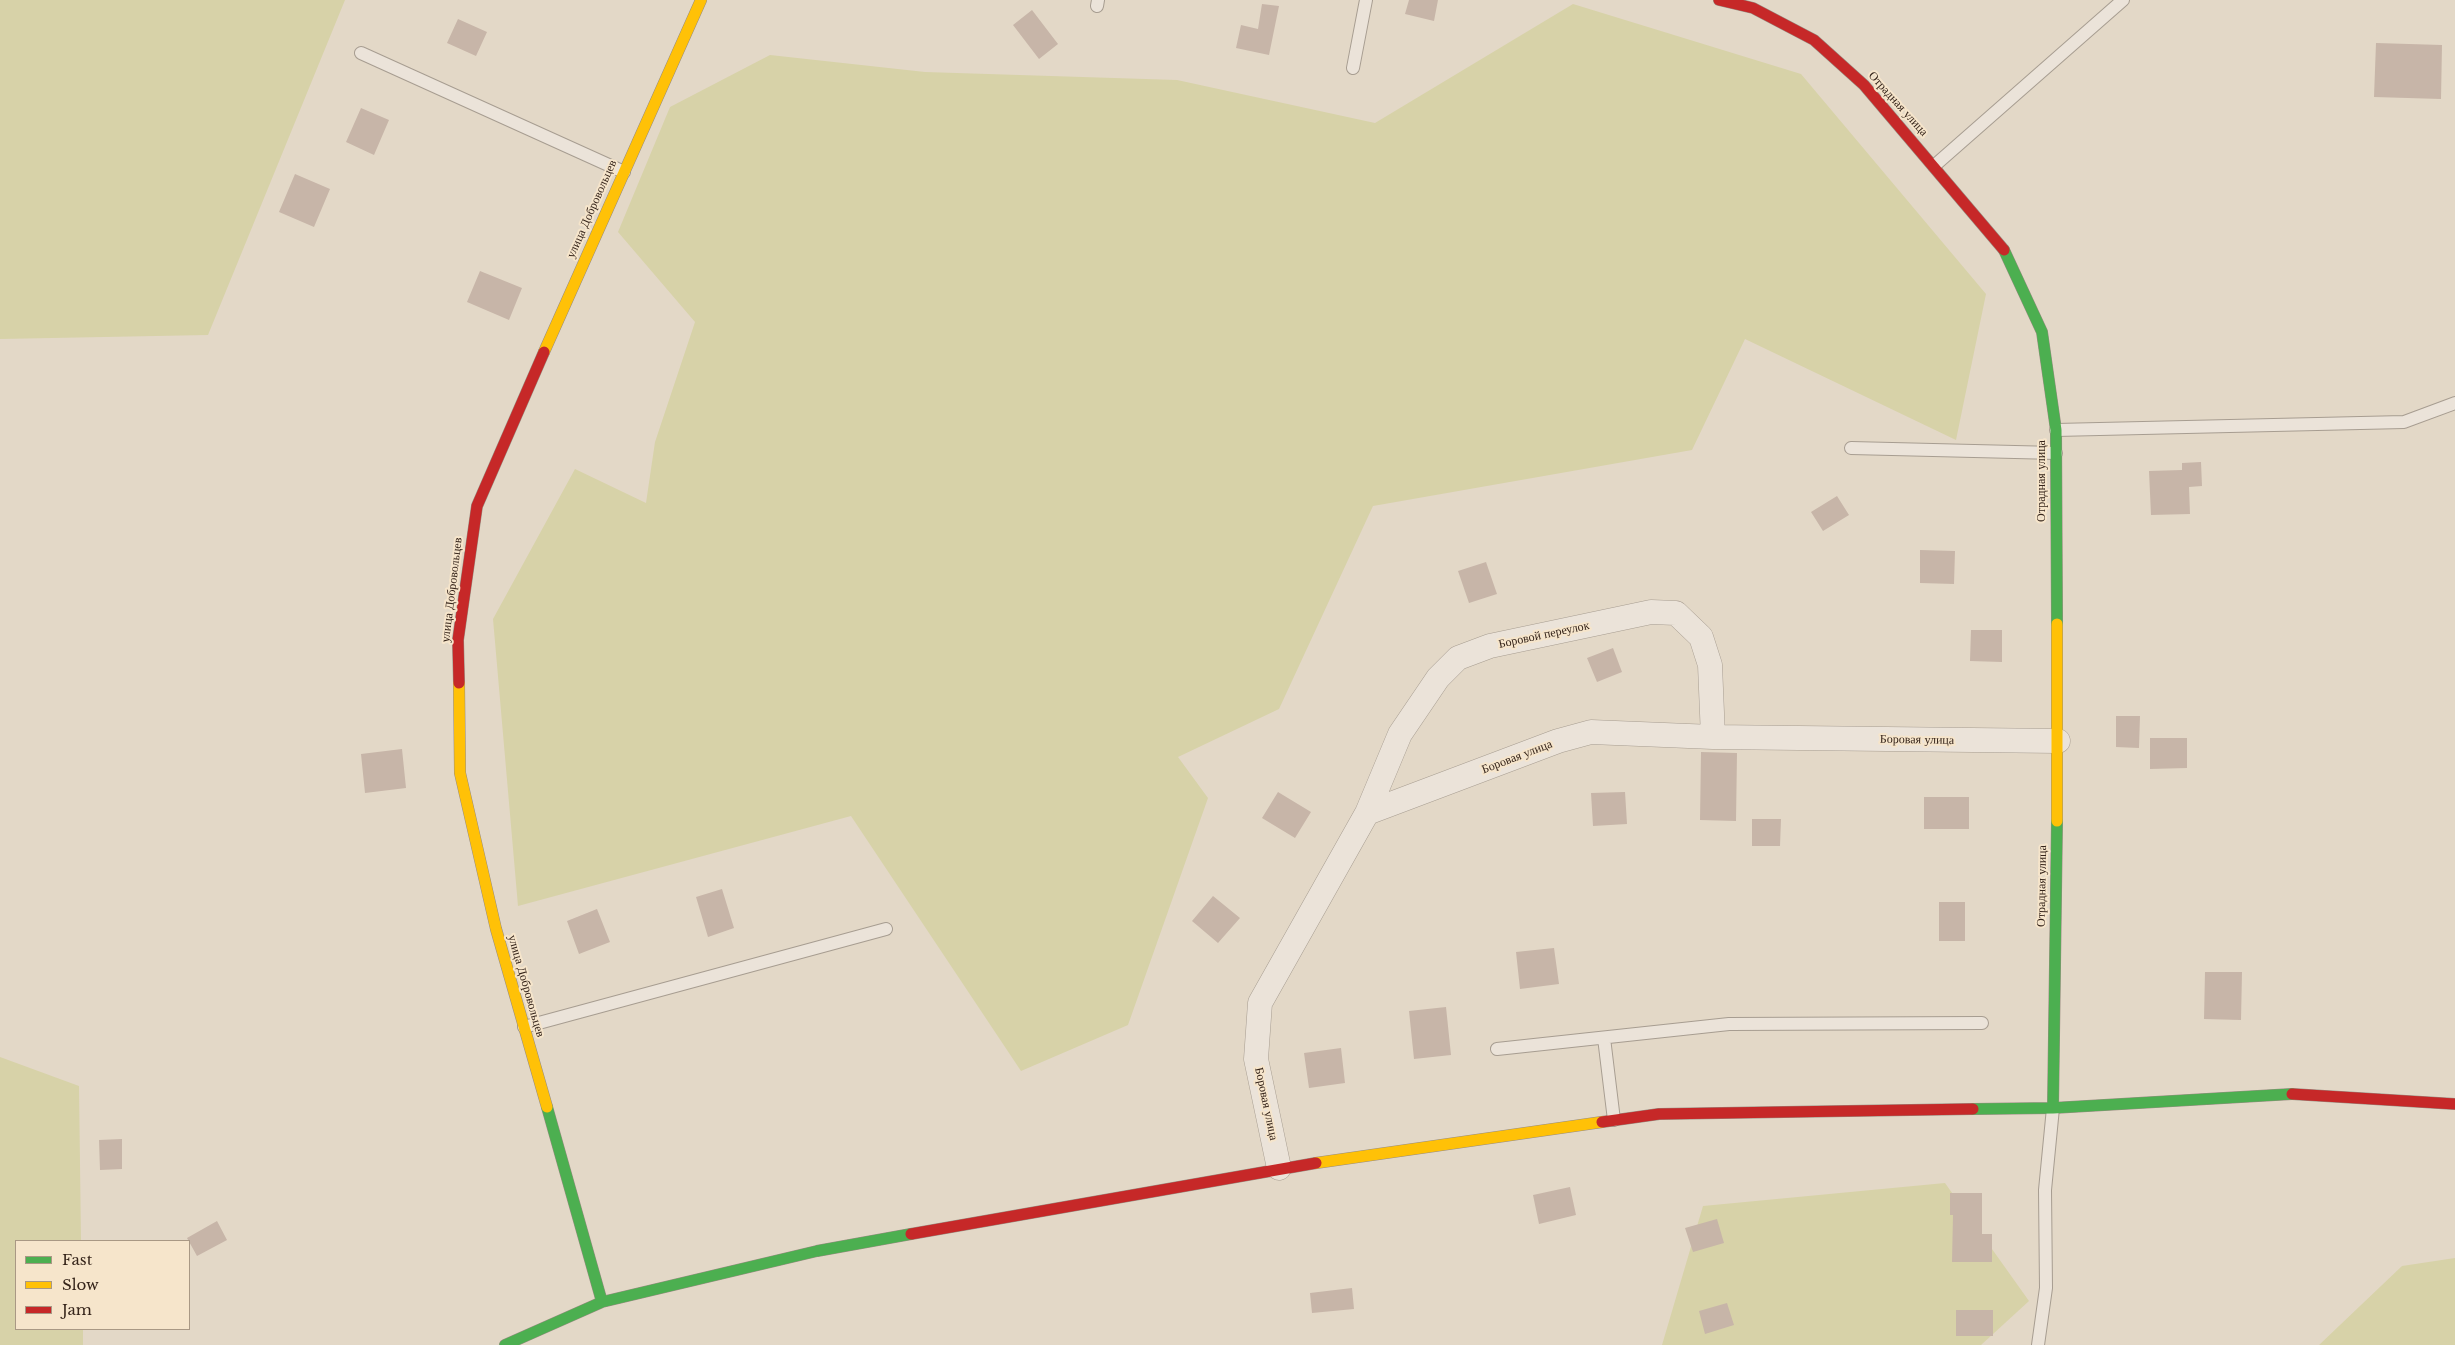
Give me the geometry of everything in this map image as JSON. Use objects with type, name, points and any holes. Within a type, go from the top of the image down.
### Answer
[{"type":"street","name":"улица Добровольцев","points":[[602,1302],[496,929],[460,773],[458,640],[477,506],[701,0]]},
{"type":"street","name":"Отрадная улица","points":[[1719,0],[1753,8],[1814,40],[1864,85],[2007,254],[2042,332],[2056,430],[2058,741],[2053,1108]]},
{"type":"street","name":"Боровой переулок","points":[[1367,813],[1400,734],[1438,678],[1458,658],[1490,646],[1651,612],[1676,613],[1701,638],[1710,665],[1713,738]]},
{"type":"street","name":"Боровая улица","points":[[1279,1168],[1256,1059],[1260,1003],[1367,813],[1558,742],[1591,732],[1713,738],[2058,741]]},
{"type":"street","points":[[506,1345],[602,1302],[817,1251],[1279,1168],[1659,1114],[2053,1108],[2295,1094],[2455,1104]]},
{"type":"lane","points":[[1353,68],[1366,0]]},
{"type":"lane","points":[[1934,166],[2123,0]]},
{"type":"lane","points":[[361,53],[624,172]]},
{"type":"lane","points":[[2056,430],[2404,422],[2455,403]]},
{"type":"lane","points":[[1851,448],[2056,453]]},
{"type":"lane","points":[[524,1028],[886,929]]},
{"type":"lane","points":[[1497,1049],[1729,1024],[1982,1023]]},
{"type":"lane","points":[[1604,1038],[1614,1120]]},
{"type":"lane","points":[[2038,1345],[2046,1288],[2045,1190],[2053,1108]]},
{"type":"shaded area","points":[[0,0],[345,0],[208,335],[0,339]]},
{"type":"shaded area","points":[[1573,4],[1801,74],[1986,294],[1956,440],[1745,339],[1692,450],[1373,506],[1279,709],[1178,757],[1208,798],[1128,1025],[1021,1071],[851,816],[518,906],[493,619],[575,469],[646,503],[655,442],[695,322],[618,232],[670,107],[770,55],[925,72],[1177,80],[1375,123]]},
{"type":"shaded area","points":[[0,1057],[79,1086],[81,1240],[15,1240],[15,1330],[83,1330],[83,1345],[0,1345]]},
{"type":"shaded area","points":[[1945,1183],[2029,1301],[1981,1345],[1662,1345],[1703,1206]]},
{"type":"shaded area","points":[[2455,1258],[2455,1345],[2319,1345],[2402,1266]]},
{"type":"building","points":[[1409,0],[1438,0],[1434,21],[1405,14]]},
{"type":"building","points":[[1262,4],[1279,6],[1269,55],[1236,48],[1241,25],[1258,29]]},
{"type":"building","points":[[1032,10],[1058,44],[1039,59],[1013,25]]},
{"type":"building","points":[[458,19],[487,32],[476,56],[447,43]]},
{"type":"building","points":[[2376,43],[2442,45],[2441,99],[2374,97]]},
{"type":"building","points":[[361,108],[389,120],[374,155],[346,142]]},
{"type":"building","points":[[295,174],[330,189],[314,227],[279,212]]},
{"type":"building","points":[[480,271],[522,288],[509,320],[467,302]]},
{"type":"building","points":[[2201,462],[2202,486],[2189,487],[2190,514],[2151,515],[2149,471],[2182,470],[2182,463]]},
{"type":"building","points":[[1837,496],[1849,515],[1823,531],[1811,512]]},
{"type":"building","points":[[1920,550],[1955,551],[1954,584],[1920,583]]},
{"type":"building","points":[[1486,562],[1497,594],[1469,603],[1458,571]]},
{"type":"building","points":[[1971,630],[2002,630],[2002,662],[1970,661]]},
{"type":"building","points":[[1613,648],[1622,672],[1597,682],[1587,658]]},
{"type":"building","points":[[2116,716],[2140,716],[2139,748],[2116,747]]},
{"type":"building","points":[[2150,738],[2187,738],[2187,768],[2150,769]]},
{"type":"building","points":[[402,749],[406,788],[365,793],[361,754]]},
{"type":"building","points":[[1701,752],[1737,753],[1736,821],[1700,820]]},
{"type":"building","points":[[1278,792],[1311,812],[1295,838],[1262,818]]},
{"type":"building","points":[[1625,792],[1627,824],[1593,826],[1591,793]]},
{"type":"building","points":[[1924,797],[1969,797],[1969,829],[1924,829]]},
{"type":"building","points":[[1752,819],[1781,819],[1780,846],[1752,846]]},
{"type":"building","points":[[722,889],[734,928],[708,937],[696,897]]},
{"type":"building","points":[[1213,896],[1240,918],[1218,943],[1192,921]]},
{"type":"building","points":[[1939,902],[1965,902],[1965,941],[1939,941]]},
{"type":"building","points":[[597,909],[610,942],[579,954],[567,921]]},
{"type":"building","points":[[1554,948],[1559,984],[1520,989],[1516,952]]},
{"type":"building","points":[[2205,972],[2242,972],[2241,1020],[2204,1019]]},
{"type":"building","points":[[1446,1007],[1451,1055],[1414,1059],[1409,1011]]},
{"type":"building","points":[[1341,1048],[1345,1083],[1309,1088],[1304,1053]]},
{"type":"building","points":[[122,1139],[122,1169],[100,1170],[99,1140]]},
{"type":"building","points":[[1570,1187],[1576,1215],[1539,1224],[1533,1195]]},
{"type":"building","points":[[1950,1193],[1982,1193],[1982,1234],[1992,1234],[1992,1262],[1952,1262],[1953,1215],[1950,1215]]},
{"type":"building","points":[[1717,1219],[1724,1243],[1693,1252],[1685,1228]]},
{"type":"building","points":[[217,1221],[227,1240],[197,1256],[190,1240],[187,1238]]},
{"type":"building","points":[[1352,1288],[1354,1309],[1312,1313],[1310,1293]]},
{"type":"building","points":[[1727,1303],[1734,1325],[1705,1334],[1699,1311]]},
{"type":"building","points":[[1956,1310],[1993,1310],[1993,1336],[1956,1336]]},
{"type":"traffic: fast","points":[[2004,250],[2042,332],[2056,430],[2057,624]]},
{"type":"traffic: fast","points":[[2053,1108],[2057,821]]},
{"type":"traffic: fast","points":[[1973,1109],[2053,1108],[2292,1094]]},
{"type":"traffic: fast","points":[[547,1107],[602,1302]]},
{"type":"traffic: fast","points":[[505,1345],[602,1302],[817,1251],[911,1234]]},
{"type":"traffic: slow","points":[[544,352],[701,0]]},
{"type":"traffic: slow","points":[[2057,624],[2057,821]]},
{"type":"traffic: slow","points":[[459,683],[460,773],[496,929],[547,1107]]},
{"type":"traffic: slow","points":[[1316,1163],[1602,1122]]},
{"type":"traffic: jam","points":[[1719,0],[1753,8],[1814,40],[1864,85],[2004,250]]},
{"type":"traffic: jam","points":[[459,683],[458,640],[477,506],[544,352]]},
{"type":"traffic: jam","points":[[2292,1094],[2455,1104]]},
{"type":"traffic: jam","points":[[1602,1122],[1659,1114],[1973,1109]]},
{"type":"traffic: jam","points":[[911,1234],[1316,1163]]}]
